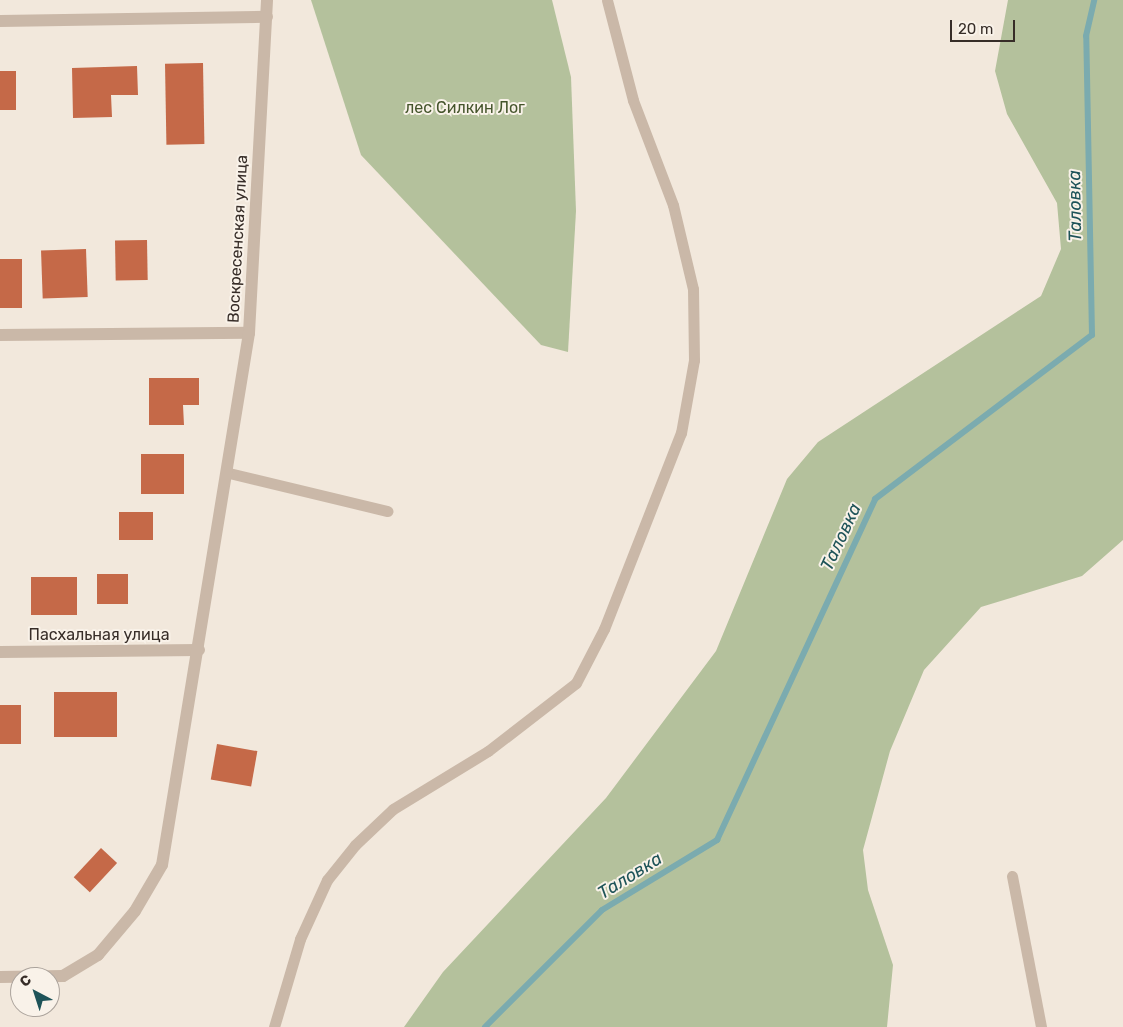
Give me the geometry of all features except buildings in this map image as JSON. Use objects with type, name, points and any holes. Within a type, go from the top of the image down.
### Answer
[{"type":"street","name":"Воскресенская улица","points":[[0,335],[249,333],[267,0]]},
{"type":"street","points":[[0,21],[267,17]]},
{"type":"street","points":[[0,977],[63,976],[98,955],[136,911],[162,865],[229,473],[249,333]]},
{"type":"street","name":"Пасхальная улица","points":[[0,652],[199,650]]},
{"type":"lane","points":[[274,1027],[300,939],[327,880],[355,845],[392,809],[488,751],[576,682],[604,629],[681,433],[694,360],[693,289],[672,205],[633,100],[607,0]]},
{"type":"lane","points":[[229,473],[388,511]]},
{"type":"lane","points":[[1012,876],[1041,1027]]},
{"type":"green space","name":"лес Силкин Лог","points":[[311,0],[552,0],[571,77],[576,211],[568,352],[541,345],[361,155]]},
{"type":"green space","points":[[1008,0],[1123,0],[1123,540],[1082,576],[981,607],[924,670],[890,751],[863,850],[868,890],[893,965],[887,1027],[404,1027],[443,972],[606,798],[716,651],[787,479],[818,442],[1041,296],[1061,249],[1057,203],[1007,114],[995,71]]},
{"type":"waterway","name":"Таловка","points":[[485,1027],[602,910],[717,840],[875,499],[1092,335],[1086,36],[1094,0]]}]
